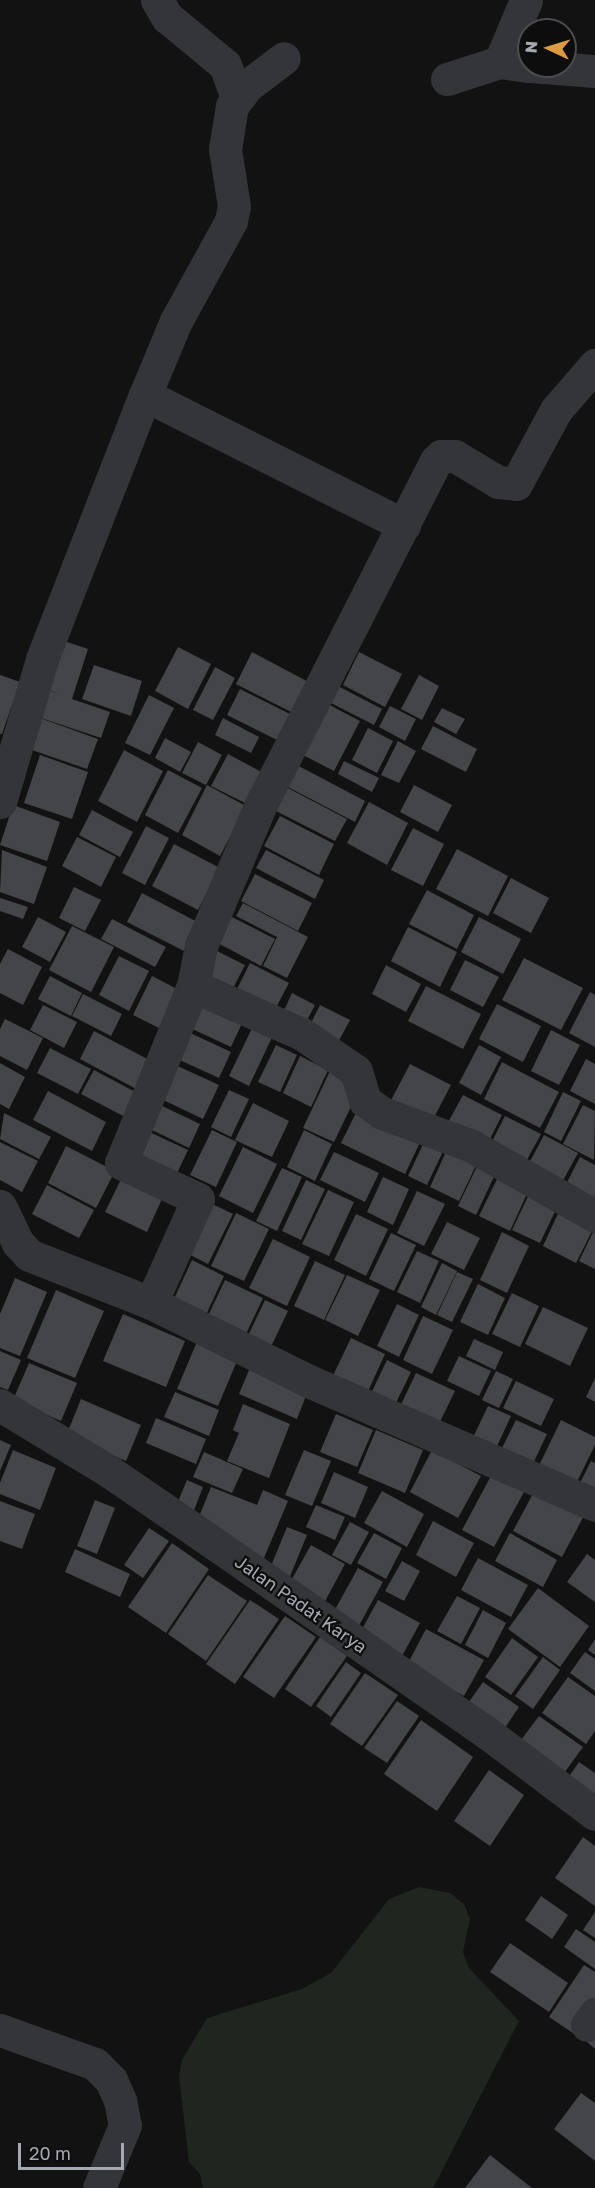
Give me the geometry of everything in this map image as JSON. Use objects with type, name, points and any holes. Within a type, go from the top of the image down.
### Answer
[{"type":"street","points":[[0,802],[8,740],[145,394],[176,321],[231,222],[234,206],[225,149],[236,96],[225,65],[167,17],[158,0]]},
{"type":"street","points":[[524,18],[526,0]]},
{"type":"street","points":[[236,96],[284,58]]},
{"type":"street","points":[[447,79],[517,66]]},
{"type":"street","points":[[577,70],[595,71]]},
{"type":"street","points":[[151,1303],[198,1199],[121,1163],[193,986],[201,946],[261,804],[441,456],[455,456],[498,482],[516,484],[556,410],[595,365]]},
{"type":"street","points":[[145,394],[404,525]]},
{"type":"street","points":[[193,986],[302,1034],[356,1071],[365,1101],[382,1113],[470,1145],[595,1216]]},
{"type":"street","points":[[0,1206],[18,1243],[29,1255],[151,1303],[311,1382],[595,1505]]},
{"type":"street","name":"Jalan Padat Karya","points":[[0,1405],[198,1533],[486,1732],[595,1814]]},
{"type":"street","points":[[0,2030],[95,2064],[111,2080],[120,2100],[125,2125],[99,2188]]},
{"type":"shaded area","points":[[419,1887],[450,1893],[464,1904],[470,1919],[463,1952],[469,1968],[519,2021],[433,2188],[203,2188],[200,2174],[189,2162],[179,2076],[182,2060],[207,2018],[302,1989],[331,1973],[389,1899]]},
{"type":"building","points":[[55,638],[88,649],[72,699],[110,712],[101,738],[41,718],[50,691],[59,694],[39,686]]},
{"type":"building","points":[[178,647],[211,664],[188,709],[155,691]]},
{"type":"building","points":[[252,652],[314,685],[299,716],[236,684]]},
{"type":"building","points":[[359,652],[402,674],[385,707],[343,685]]},
{"type":"building","points":[[94,665],[142,681],[131,716],[82,699]]},
{"type":"building","points":[[215,667],[235,678],[213,720],[193,710]]},
{"type":"building","points":[[0,675],[20,682],[2,734],[0,734]]},
{"type":"building","points":[[419,675],[439,686],[422,720],[401,709]]},
{"type":"building","points":[[336,685],[382,709],[374,725],[327,701]]},
{"type":"building","points":[[240,689],[296,717],[283,743],[227,715]]},
{"type":"building","points":[[149,695],[174,708],[150,755],[125,743]]},
{"type":"building","points":[[322,701],[360,721],[334,771],[297,752]]},
{"type":"building","points":[[390,706],[416,719],[405,741],[379,727]]},
{"type":"building","points":[[442,708],[465,719],[456,734],[434,722]]},
{"type":"building","points":[[40,718],[98,739],[87,769],[29,749]]},
{"type":"building","points":[[223,718],[259,737],[251,753],[215,735]]},
{"type":"building","points":[[433,726],[477,749],[466,772],[421,749]]},
{"type":"building","points":[[368,728],[393,741],[377,773],[352,760]]},
{"type":"building","points":[[165,738],[191,752],[180,772],[155,758]]},
{"type":"building","points":[[398,741],[416,751],[399,783],[381,775]]},
{"type":"building","points":[[198,742],[222,755],[206,785],[182,773]]},
{"type":"building","points":[[124,750],[163,771],[137,822],[98,801]]},
{"type":"building","points":[[228,754],[267,775],[251,806],[211,786]]},
{"type":"building","points":[[40,755],[88,772],[72,819],[24,803]]},
{"type":"building","points":[[344,761],[379,778],[372,792],[338,774]]},
{"type":"building","points":[[295,764],[365,801],[355,822],[284,785]]},
{"type":"building","points":[[168,770],[202,788],[178,833],[145,815]]},
{"type":"building","points":[[207,785],[246,806],[220,856],[182,835]]},
{"type":"building","points":[[282,785],[347,819],[335,841],[270,808]]},
{"type":"building","points":[[414,785],[452,805],[438,832],[400,812]]},
{"type":"building","points":[[369,802],[408,823],[387,865],[347,843]]},
{"type":"building","points":[[13,805],[60,822],[47,861],[0,845]]},
{"type":"building","points":[[92,810],[133,832],[120,857],[79,835]]},
{"type":"building","points":[[280,816],[334,844],[319,875],[264,846]]},
{"type":"building","points":[[146,826],[169,838],[145,885],[122,873]]},
{"type":"building","points":[[413,828],[444,844],[423,886],[391,870]]},
{"type":"building","points":[[77,837],[116,857],[101,887],[62,866]]},
{"type":"building","points":[[174,844],[220,868],[198,910],[152,886]]},
{"type":"building","points":[[457,849],[508,876],[488,916],[436,889]]},
{"type":"building","points":[[2,850],[47,867],[34,904],[0,892]]},
{"type":"building","points":[[266,850],[324,880],[315,899],[256,868]]},
{"type":"building","points":[[255,874],[312,903],[298,931],[241,901]]},
{"type":"building","points":[[511,878],[549,898],[531,933],[493,913]]},
{"type":"building","points":[[74,887],[101,900],[85,931],[59,918]]},
{"type":"building","points":[[427,890],[474,915],[457,949],[409,924]]},
{"type":"building","points":[[142,893],[203,925],[188,953],[127,922]]},
{"type":"building","points":[[0,898],[28,907],[23,919],[0,911]]},
{"type":"building","points":[[243,903],[308,937],[287,978],[263,966],[277,937],[236,916]]},
{"type":"building","points":[[226,914],[275,939],[261,966],[212,940]]},
{"type":"building","points":[[38,917],[66,932],[50,962],[22,947]]},
{"type":"building","points":[[479,917],[521,939],[503,974],[461,952]]},
{"type":"building","points":[[112,919],[166,947],[155,967],[101,939]]},
{"type":"building","points":[[72,926],[114,947],[91,992],[49,970]]},
{"type":"building","points":[[408,927],[457,952],[440,987],[391,961]]},
{"type":"building","points":[[8,949],[42,967],[23,1005],[0,993],[0,964]]},
{"type":"building","points":[[217,951],[245,965],[230,994],[202,980]]},
{"type":"building","points":[[119,956],[149,971],[129,1011],[99,995]]},
{"type":"building","points":[[524,958],[583,988],[561,1030],[502,1000]]},
{"type":"building","points":[[465,960],[499,977],[483,1007],[450,990]]},
{"type":"building","points":[[250,963],[289,983],[272,1015],[234,995]]},
{"type":"building","points":[[386,965],[421,984],[406,1012],[372,994]]},
{"type":"building","points":[[50,976],[82,993],[71,1016],[38,999]]},
{"type":"building","points":[[152,976],[179,990],[159,1028],[133,1015]]},
{"type":"building","points":[[426,986],[481,1014],[463,1049],[408,1021]]},
{"type":"building","points":[[590,992],[595,995],[595,1047],[569,1033]]},
{"type":"building","points":[[292,993],[315,1005],[303,1028],[281,1017]]},
{"type":"building","points":[[83,994],[122,1014],[111,1036],[72,1016]]},
{"type":"building","points":[[202,999],[244,1019],[231,1047],[188,1027]]},
{"type":"building","points":[[497,1004],[541,1026],[523,1062],[479,1039]]},
{"type":"building","points":[[43,1005],[77,1022],[64,1048],[30,1030]]},
{"type":"building","points":[[320,1005],[350,1020],[335,1048],[306,1033]]},
{"type":"building","points":[[5,1019],[43,1038],[27,1070],[0,1056],[0,1029]]},
{"type":"building","points":[[254,1024],[274,1033],[249,1086],[229,1076]]},
{"type":"building","points":[[551,1030],[580,1045],[559,1085],[531,1071]]},
{"type":"building","points":[[94,1031],[155,1063],[140,1091],[80,1059]]},
{"type":"building","points":[[186,1031],[231,1052],[219,1078],[173,1057]]},
{"type":"building","points":[[276,1045],[297,1055],[280,1092],[258,1082]]},
{"type":"building","points":[[479,1045],[501,1057],[481,1095],[459,1083]]},
{"type":"building","points":[[50,1048],[91,1069],[78,1094],[37,1073]]},
{"type":"building","points":[[300,1056],[328,1070],[311,1107],[283,1093]]},
{"type":"building","points":[[586,1059],[595,1064],[595,1104],[570,1091]]},
{"type":"building","points":[[502,1062],[559,1092],[540,1128],[484,1099]]},
{"type":"building","points":[[0,1063],[25,1077],[9,1109],[0,1104]]},
{"type":"building","points":[[171,1063],[219,1085],[203,1119],[155,1096]]},
{"type":"building","points":[[410,1064],[451,1085],[429,1127],[388,1106]]},
{"type":"building","points":[[94,1070],[141,1095],[129,1119],[81,1094]]},
{"type":"building","points":[[330,1071],[361,1086],[334,1142],[303,1128]]},
{"type":"building","points":[[229,1090],[249,1099],[231,1137],[211,1127]]},
{"type":"building","points":[[48,1091],[106,1122],[92,1151],[33,1120]]},
{"type":"building","points":[[563,1092],[581,1101],[561,1141],[544,1132]]},
{"type":"building","points":[[463,1095],[502,1115],[485,1149],[445,1128]]},
{"type":"building","points":[[253,1103],[289,1121],[272,1157],[235,1140]]},
{"type":"building","points":[[158,1104],[200,1124],[189,1148],[146,1127]]},
{"type":"building","points":[[360,1105],[423,1136],[405,1174],[341,1143]]},
{"type":"building","points":[[583,1105],[595,1111],[594,1160],[563,1144]]},
{"type":"building","points":[[4,1113],[51,1137],[39,1159],[0,1139]]},
{"type":"building","points":[[505,1116],[541,1134],[523,1167],[488,1149]]},
{"type":"building","points":[[145,1130],[188,1150],[171,1186],[129,1165]]},
{"type":"building","points":[[212,1130],[237,1142],[216,1187],[190,1175]]},
{"type":"building","points":[[304,1130],[332,1144],[315,1181],[287,1167]]},
{"type":"building","points":[[544,1135],[578,1153],[560,1186],[526,1169]]},
{"type":"building","points":[[427,1136],[446,1145],[427,1185],[408,1176]]},
{"type":"building","points":[[0,1142],[38,1161],[22,1192],[0,1180]]},
{"type":"building","points":[[450,1143],[480,1157],[459,1201],[430,1187]]},
{"type":"building","points":[[66,1146],[115,1171],[96,1208],[48,1183]]},
{"type":"building","points":[[243,1147],[277,1164],[253,1213],[219,1196]]},
{"type":"building","points":[[334,1152],[379,1173],[365,1202],[320,1180]]},
{"type":"building","points":[[580,1157],[595,1165],[595,1209],[562,1192]]},
{"type":"building","points":[[481,1158],[499,1166],[476,1215],[458,1206]]},
{"type":"building","points":[[282,1168],[302,1177],[277,1231],[256,1221]]},
{"type":"building","points":[[126,1169],[167,1188],[147,1232],[105,1212]]},
{"type":"building","points":[[501,1171],[531,1185],[510,1231],[479,1216]]},
{"type":"building","points":[[383,1177],[409,1189],[393,1225],[367,1212]]},
{"type":"building","points":[[306,1180],[325,1189],[301,1240],[282,1231]]},
{"type":"building","points":[[47,1185],[94,1210],[79,1238],[32,1214]]},
{"type":"building","points":[[533,1186],[561,1199],[540,1243],[512,1230]]},
{"type":"building","points":[[328,1190],[354,1202],[329,1256],[302,1244]]},
{"type":"building","points":[[417,1191],[445,1204],[424,1246],[397,1233]]},
{"type":"building","points":[[202,1199],[233,1214],[208,1264],[179,1249]]},
{"type":"building","points":[[562,1205],[595,1225],[576,1263],[543,1246]]},
{"type":"building","points":[[236,1213],[269,1229],[244,1281],[211,1266]]},
{"type":"building","points":[[356,1214],[388,1229],[366,1276],[334,1260]]},
{"type":"building","points":[[447,1222],[480,1238],[464,1270],[431,1254]]},
{"type":"building","points":[[595,1228],[595,1269],[579,1261]]},
{"type":"building","points":[[502,1232],[529,1246],[507,1293],[480,1280]]},
{"type":"building","points":[[391,1233],[416,1245],[394,1291],[369,1279]]},
{"type":"building","points":[[273,1239],[310,1257],[287,1306],[249,1288]]},
{"type":"building","points":[[417,1251],[439,1261],[420,1303],[397,1292]]},
{"type":"building","points":[[192,1260],[224,1276],[205,1317],[173,1301]]},
{"type":"building","points":[[315,1261],[345,1275],[324,1320],[294,1306]]},
{"type":"building","points":[[442,1263],[457,1271],[436,1315],[421,1307]]},
{"type":"building","points":[[457,1272],[473,1279],[452,1322],[437,1315]]},
{"type":"building","points":[[347,1275],[380,1290],[358,1336],[325,1320]]},
{"type":"building","points":[[15,1278],[47,1292],[20,1356],[0,1348],[0,1314]]},
{"type":"building","points":[[225,1280],[263,1298],[245,1336],[207,1318]]},
{"type":"building","points":[[478,1284],[505,1298],[488,1335],[460,1322]]},
{"type":"building","points":[[56,1290],[104,1311],[75,1378],[27,1358]]},
{"type":"building","points":[[512,1293],[539,1306],[520,1347],[492,1334]]},
{"type":"building","points":[[265,1300],[288,1311],[269,1351],[246,1340]]},
{"type":"building","points":[[397,1304],[419,1315],[399,1357],[377,1346]]},
{"type":"building","points":[[543,1307],[588,1328],[570,1366],[525,1344]]},
{"type":"building","points":[[123,1314],[185,1341],[166,1387],[103,1361]]},
{"type":"building","points":[[423,1316],[453,1330],[432,1374],[403,1360]]},
{"type":"building","points":[[199,1337],[240,1354],[218,1406],[177,1389]]},
{"type":"building","points":[[351,1338],[385,1354],[364,1400],[329,1384]]},
{"type":"building","points":[[474,1339],[503,1352],[495,1370],[466,1356]]},
{"type":"building","points":[[0,1351],[21,1360],[8,1390],[0,1387]]},
{"type":"building","points":[[459,1356],[491,1371],[479,1396],[447,1381]]},
{"type":"building","points":[[387,1360],[411,1372],[390,1415],[366,1404]]},
{"type":"building","points":[[29,1363],[77,1383],[61,1421],[13,1400]]},
{"type":"building","points":[[252,1363],[309,1388],[297,1419],[239,1394]]},
{"type":"building","points":[[496,1371],[513,1379],[499,1408],[482,1400]]},
{"type":"building","points":[[416,1373],[455,1391],[435,1432],[397,1413]]},
{"type":"building","points":[[595,1378],[595,1402],[586,1397]]},
{"type":"building","points":[[516,1381],[554,1399],[541,1426],[503,1408]]},
{"type":"building","points":[[175,1392],[219,1410],[209,1436],[164,1417]]},
{"type":"building","points":[[81,1399],[141,1425],[126,1461],[66,1436]]},
{"type":"building","points":[[243,1404],[290,1424],[269,1478],[227,1461],[239,1433],[233,1430]]},
{"type":"building","points":[[488,1406],[511,1416],[491,1459],[468,1448]]},
{"type":"building","points":[[336,1414],[373,1430],[357,1467],[320,1452]]},
{"type":"building","points":[[156,1418],[206,1439],[196,1464],[146,1443]]},
{"type":"building","points":[[516,1420],[547,1434],[529,1472],[497,1458]]},
{"type":"building","points":[[561,1420],[595,1437],[595,1445],[571,1494],[534,1476]]},
{"type":"building","points":[[376,1430],[423,1450],[405,1493],[358,1473]]},
{"type":"building","points":[[0,1440],[11,1445],[0,1471]]},
{"type":"building","points":[[13,1450],[56,1468],[40,1510],[0,1494],[0,1483]]},
{"type":"building","points":[[304,1450],[331,1461],[312,1506],[285,1495]]},
{"type":"building","points":[[432,1450],[481,1476],[458,1518],[410,1492]]},
{"type":"building","points":[[204,1452],[243,1469],[232,1493],[193,1477]]},
{"type":"building","points":[[591,1461],[595,1463],[595,1495],[578,1487]]},
{"type":"building","points":[[334,1472],[368,1487],[355,1518],[321,1503]]},
{"type":"building","points":[[492,1474],[524,1492],[494,1547],[462,1530]]},
{"type":"building","points":[[187,1480],[203,1487],[191,1518],[174,1511]]},
{"type":"building","points":[[211,1487],[257,1505],[263,1490],[288,1501],[261,1565],[196,1524]]},
{"type":"building","points":[[536,1488],[585,1514],[562,1557],[513,1531]]},
{"type":"building","points":[[382,1491],[424,1514],[407,1547],[364,1523]]},
{"type":"building","points":[[95,1500],[115,1508],[97,1554],[77,1546]]},
{"type":"building","points":[[0,1501],[35,1514],[22,1549],[0,1541]]},
{"type":"building","points":[[316,1505],[345,1517],[335,1540],[306,1527]]},
{"type":"building","points":[[433,1521],[474,1543],[456,1577],[416,1555]]},
{"type":"building","points":[[350,1522],[369,1532],[351,1565],[332,1555]]},
{"type":"building","points":[[287,1527],[307,1535],[286,1586],[266,1578]]},
{"type":"building","points":[[149,1528],[169,1541],[143,1578],[124,1565]]},
{"type":"building","points":[[374,1533],[402,1548],[386,1579],[357,1563]]},
{"type":"building","points":[[510,1533],[557,1560],[543,1587],[495,1561]]},
{"type":"building","points":[[172,1543],[209,1569],[166,1633],[128,1607]]},
{"type":"building","points":[[311,1545],[345,1564],[323,1605],[288,1586]]},
{"type":"building","points":[[75,1549],[130,1574],[120,1597],[65,1572]]},
{"type":"building","points":[[587,1554],[595,1560],[595,1602],[567,1582]]},
{"type":"building","points":[[478,1558],[528,1585],[511,1617],[461,1590]]},
{"type":"building","points":[[402,1561],[420,1571],[404,1601],[385,1591]]},
{"type":"building","points":[[358,1568],[383,1582],[357,1629],[332,1615]]},
{"type":"building","points":[[208,1575],[247,1601],[206,1661],[168,1634]]},
{"type":"building","points":[[538,1588],[589,1626],[560,1667],[508,1629]]},
{"type":"building","points":[[457,1596],[480,1608],[461,1644],[437,1631]]},
{"type":"building","points":[[250,1600],[279,1619],[235,1684],[206,1664]]},
{"type":"building","points":[[378,1600],[420,1623],[402,1656],[360,1633]]},
{"type":"building","points":[[483,1610],[506,1623],[488,1658],[465,1645]]},
{"type":"building","points":[[285,1616],[316,1637],[274,1698],[243,1677]]},
{"type":"building","points":[[426,1629],[484,1660],[464,1696],[407,1665]]},
{"type":"building","points":[[320,1637],[347,1656],[311,1707],[285,1689]]},
{"type":"building","points":[[512,1638],[538,1657],[511,1695],[485,1677]]},
{"type":"building","points":[[595,1639],[595,1655],[588,1650]]},
{"type":"building","points":[[585,1652],[595,1659],[595,1691],[570,1673]]},
{"type":"building","points":[[543,1657],[560,1670],[533,1709],[515,1696]]},
{"type":"building","points":[[346,1662],[361,1673],[331,1717],[316,1706]]},
{"type":"building","points":[[365,1673],[398,1695],[362,1746],[330,1724]]},
{"type":"building","points":[[568,1677],[595,1696],[595,1731],[586,1744],[542,1713]]},
{"type":"building","points":[[483,1682],[519,1707],[500,1735],[464,1709]]},
{"type":"building","points":[[397,1701],[419,1716],[387,1763],[364,1748]]},
{"type":"building","points":[[539,1716],[583,1747],[562,1776],[518,1744]]},
{"type":"building","points":[[421,1720],[473,1757],[437,1811],[384,1774]]},
{"type":"building","points":[[579,1762],[595,1773],[595,1808],[563,1785]]},
{"type":"building","points":[[489,1770],[524,1795],[490,1846],[454,1821]]},
{"type":"building","points":[[583,1837],[595,1846],[595,1906],[555,1878]]},
{"type":"building","points":[[541,1896],[568,1915],[552,1939],[525,1920]]},
{"type":"building","points":[[595,1912],[595,1938],[583,1930]]},
{"type":"building","points":[[576,1929],[595,1942],[595,1969],[564,1947]]},
{"type":"building","points":[[510,1943],[568,1983],[549,2012],[490,1972]]},
{"type":"building","points":[[584,1965],[595,1972],[595,2007],[576,2035],[549,2017]]},
{"type":"building","points":[[595,2031],[595,2049],[587,2042]]},
{"type":"building","points":[[581,2093],[595,2103],[595,2161],[554,2129]]},
{"type":"building","points":[[490,2155],[532,2188],[465,2188]]}]
